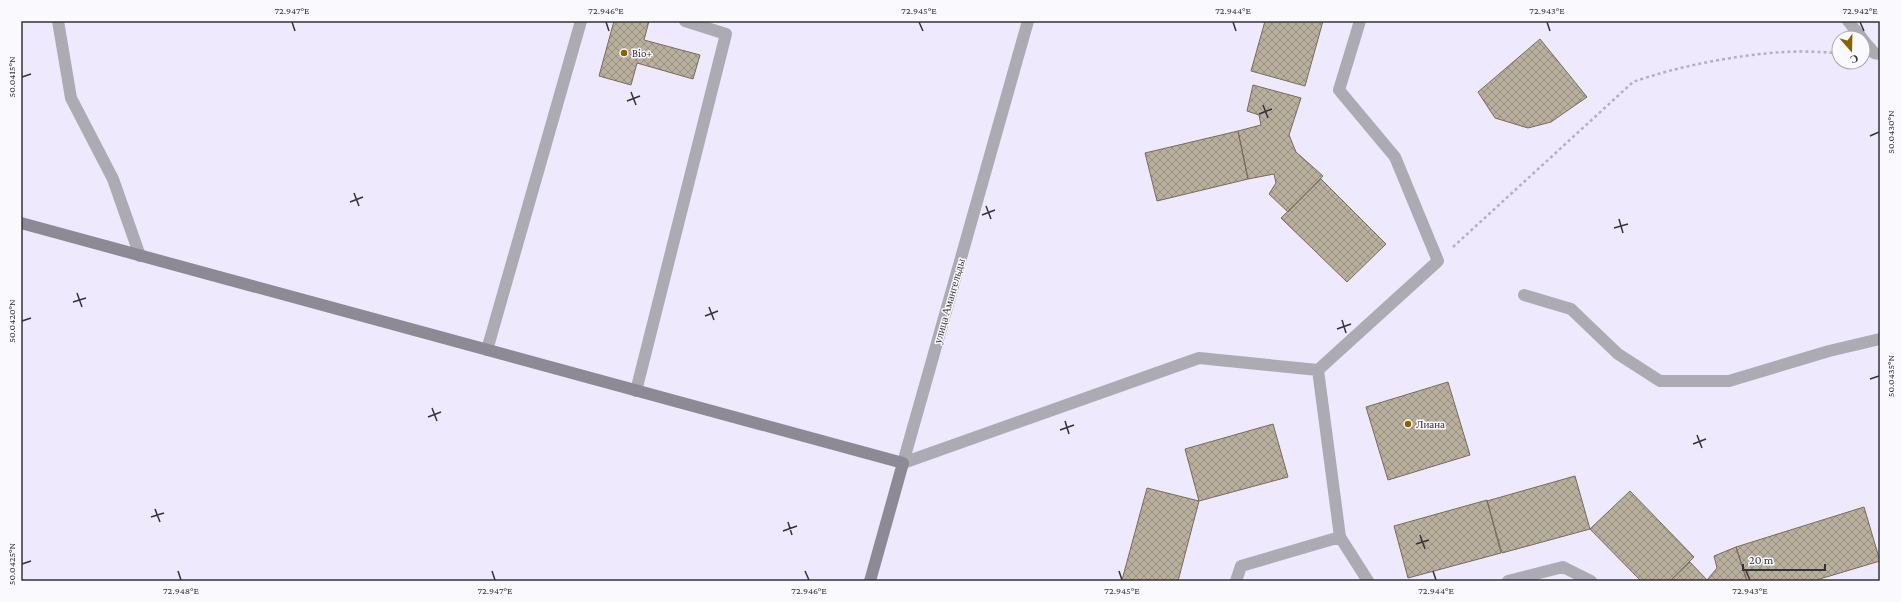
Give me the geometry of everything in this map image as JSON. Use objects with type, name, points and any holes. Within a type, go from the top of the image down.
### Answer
[{"type":"street","points":[[58,21],[71,98],[113,179],[140,256]]},
{"type":"street","points":[[487,350],[581,21]]},
{"type":"street","points":[[636,391],[726,34],[685,21]]},
{"type":"street","name":"улица Амангельды","points":[[870,581],[1028,21]]},
{"type":"street","points":[[21,223],[903,463],[1199,358],[1318,370],[1438,261],[1395,157],[1339,90],[1360,21]]},
{"type":"street","points":[[1848,21],[1855,30]]},
{"type":"street","points":[[1871,50],[1874,53],[1880,54]]},
{"type":"street","points":[[1524,295],[1571,309],[1618,354],[1660,381],[1729,381],[1829,351],[1880,339]]},
{"type":"street","points":[[1318,370],[1340,537],[1368,581]]},
{"type":"street","points":[[1236,581],[1242,566],[1340,537]]},
{"type":"street","points":[[1508,581],[1563,567],[1592,581]]},
{"type":"path","points":[[1438,261],[1633,82],[1666,70],[1733,59],[1783,52],[1831,53]]},
{"type":"building","points":[[614,21],[649,21],[644,40],[700,55],[693,79],[637,63],[631,85],[599,76]]},
{"type":"building","points":[[1265,21],[1323,21],[1305,86],[1251,71]]},
{"type":"building","points":[[1540,39],[1587,97],[1551,122],[1528,128],[1495,118],[1478,92]]},
{"type":"building","points":[[1253,85],[1301,98],[1289,135],[1296,152],[1323,176],[1288,212],[1269,194],[1276,183],[1274,174],[1248,179],[1238,131],[1261,125],[1259,115],[1247,111]]},
{"type":"building","points":[[1238,131],[1248,179],[1157,201],[1145,153]]},
{"type":"building","points":[[1321,179],[1386,244],[1347,282],[1281,218]]},
{"type":"building","points":[[1448,382],[1470,455],[1388,480],[1366,407]]},
{"type":"building","points":[[1273,424],[1288,477],[1199,501],[1185,449]]},
{"type":"building","points":[[1575,476],[1590,529],[1502,553],[1487,501]]},
{"type":"building","points":[[1147,488],[1199,501],[1178,581],[1122,580]]},
{"type":"building","points":[[1630,491],[1694,557],[1670,581],[1641,581],[1590,529]]},
{"type":"building","points":[[1487,500],[1501,553],[1408,578],[1394,526]]},
{"type":"building","points":[[1864,507],[1880,561],[1813,581],[1747,581],[1736,547]]},
{"type":"building","points":[[1736,547],[1747,581],[1670,581],[1690,562],[1707,580],[1717,568],[1714,556]]},
{"type":"place","name":"Bio+","points":[[624,53]]},
{"type":"place","name":"Лиана","points":[[1408,424]]}]
